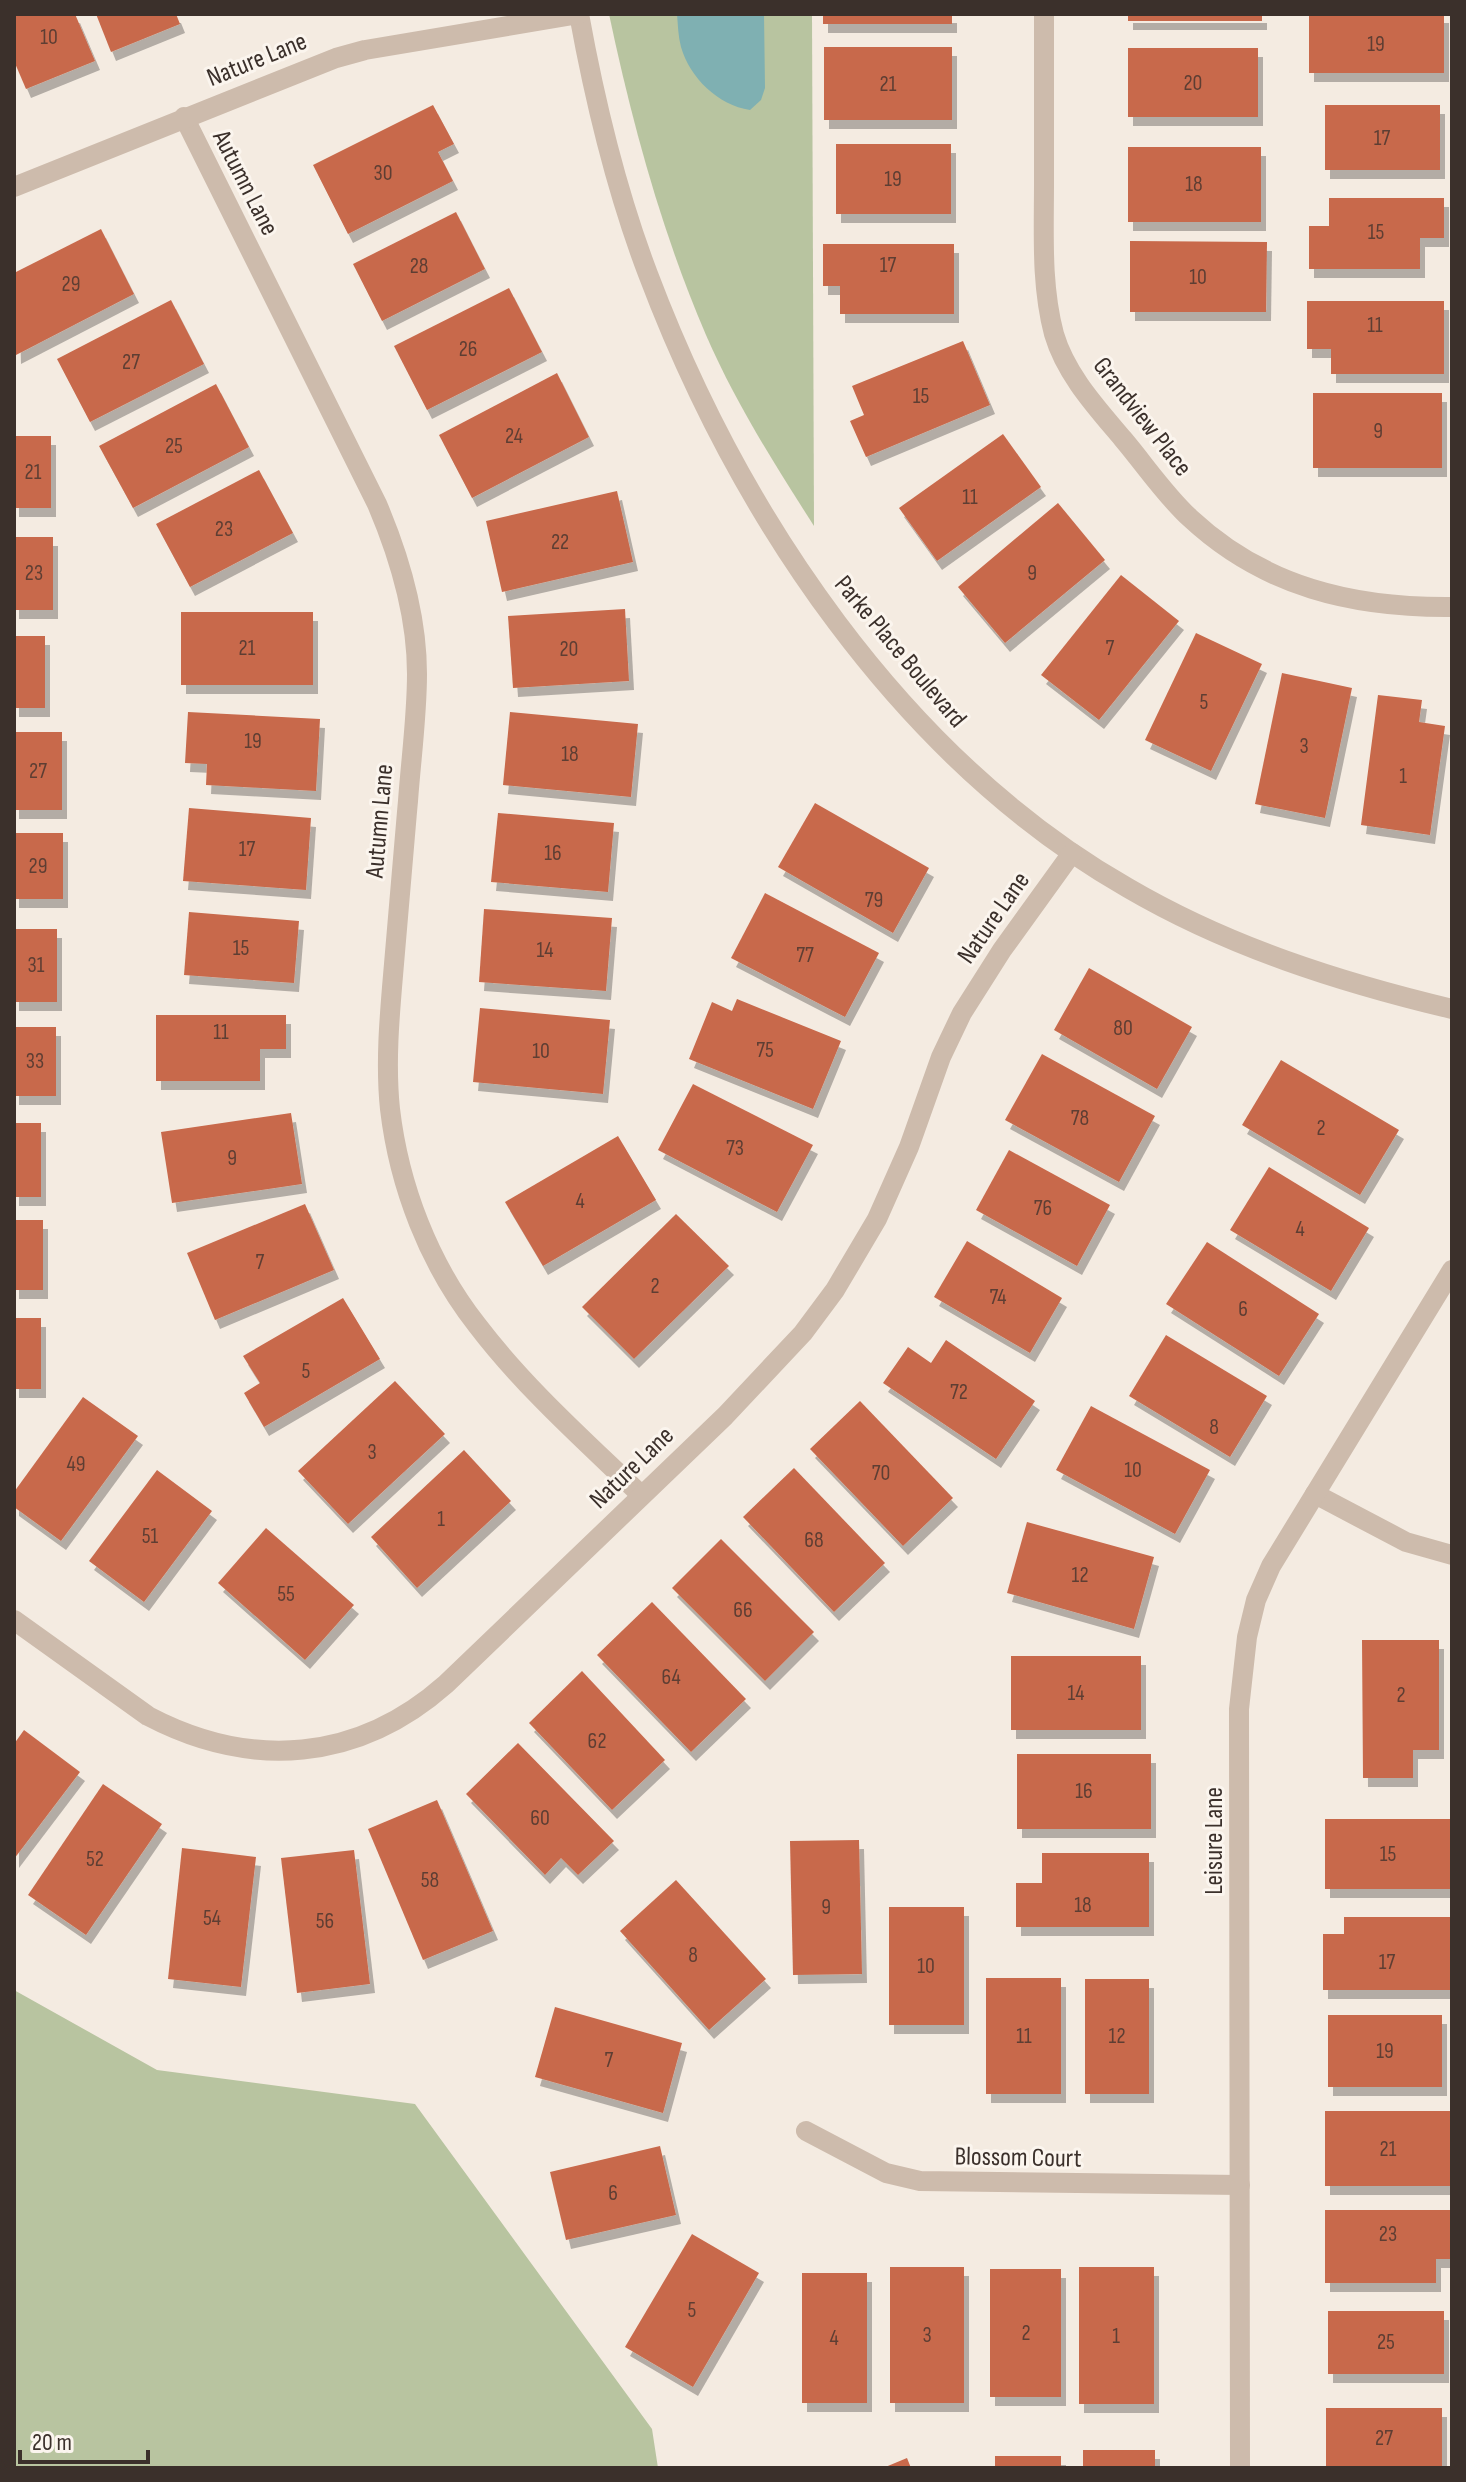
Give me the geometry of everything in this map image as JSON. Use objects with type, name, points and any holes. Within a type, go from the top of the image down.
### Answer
[{"type":"street","name":"Nature Lane","points":[[14,187],[309,67],[350,54],[579,14]]},
{"type":"street","name":"Parke Place Boulevard","points":[[579,14],[606,144],[647,271],[698,392],[763,509],[843,632],[911,713],[984,784],[1072,853],[1127,888],[1235,941],[1329,976],[1452,1009]]},
{"type":"street","name":"Grandview Place","points":[[1044,14],[1046,292],[1055,336],[1088,397],[1190,518],[1259,567],[1322,593],[1357,602],[1393,607],[1452,607]]},
{"type":"street","name":"Autumn Lane","points":[[184,117],[373,496],[398,557],[408,598],[416,654],[416,707],[392,986],[388,1079],[393,1128],[411,1203],[444,1275],[475,1323],[535,1392],[641,1495]]},
{"type":"street","name":"Nature Lane","points":[[14,1620],[129,1704],[168,1727],[207,1741],[254,1750],[301,1751],[367,1735],[432,1696],[725,1416],[786,1353],[835,1290],[888,1196],[909,1147],[932,1078],[962,1013],[1002,950],[1072,853]]},
{"type":"street","name":"Leisure Lane","points":[[1240,2468],[1239,1709],[1242,1671],[1252,1617],[1262,1585],[1282,1546],[1452,1270]]},
{"type":"street","points":[[1315,1494],[1406,1542],[1452,1555]]},
{"type":"street","name":"Blossom Court","points":[[806,2131],[886,2173],[920,2181],[1240,2185]]},
{"type":"green space","points":[[609,14],[812,14],[814,526],[743,409],[717,360],[690,296],[650,177]]},
{"type":"green space","points":[[14,1990],[157,2070],[415,2104],[652,2429],[658,2468],[14,2468]]},
{"type":"water","points":[[677,14],[764,14],[765,88],[761,100],[750,110],[716,96],[698,79],[681,47]]},
{"type":"building","points":[[14,14],[75,14],[95,61],[26,89],[14,61]]},
{"type":"building","points":[[96,14],[176,14],[180,24],[111,52]]},
{"type":"building","points":[[823,14],[952,14],[952,24],[823,24]]},
{"type":"building","points":[[1128,14],[1262,14],[1262,21],[1128,21]]},
{"type":"building","points":[[1309,14],[1444,14],[1444,73],[1309,73]]},
{"type":"building","points":[[824,47],[952,47],[952,120],[824,120]]},
{"type":"building","points":[[1128,48],[1258,48],[1258,117],[1128,117]]},
{"type":"building","points":[[433,105],[454,144],[438,152],[453,181],[348,234],[313,165]]},
{"type":"building","points":[[1325,105],[1440,105],[1440,170],[1325,170]]},
{"type":"building","points":[[836,144],[951,144],[951,214],[836,214]]},
{"type":"building","points":[[1128,147],[1261,147],[1261,222],[1128,222]]},
{"type":"building","points":[[1329,198],[1444,198],[1444,238],[1420,238],[1420,269],[1309,269],[1309,226],[1329,226]]},
{"type":"building","points":[[456,212],[485,269],[382,321],[353,264]]},
{"type":"building","points":[[101,229],[134,294],[16,355],[14,273]]},
{"type":"building","points":[[1130,241],[1267,242],[1266,312],[1130,312]]},
{"type":"building","points":[[823,244],[954,244],[954,314],[840,314],[840,286],[823,286]]},
{"type":"building","points":[[509,288],[542,352],[427,410],[394,346]]},
{"type":"building","points":[[171,300],[204,364],[90,422],[57,359]]},
{"type":"building","points":[[1307,301],[1444,301],[1444,374],[1331,374],[1331,349],[1307,349]]},
{"type":"building","points":[[963,341],[990,405],[866,457],[850,421],[864,415],[852,386]]},
{"type":"building","points":[[557,373],[589,437],[472,498],[439,435]]},
{"type":"building","points":[[216,384],[249,447],[133,508],[99,446]]},
{"type":"building","points":[[1313,393],[1442,393],[1442,468],[1313,468]]},
{"type":"building","points":[[1003,434],[1041,487],[937,561],[899,508]]},
{"type":"building","points":[[14,436],[51,436],[51,508],[14,508]]},
{"type":"building","points":[[259,470],[293,533],[190,587],[156,524]]},
{"type":"building","points":[[617,491],[633,562],[502,592],[486,521]]},
{"type":"building","points":[[1058,503],[1105,560],[1005,643],[958,587]]},
{"type":"building","points":[[14,537],[53,537],[53,610],[14,610]]},
{"type":"building","points":[[1121,575],[1179,621],[1099,720],[1041,675]]},
{"type":"building","points":[[625,609],[629,681],[513,688],[508,616]]},
{"type":"building","points":[[181,612],[313,612],[313,685],[181,685]]},
{"type":"building","points":[[1196,633],[1262,664],[1211,771],[1145,740]]},
{"type":"building","points":[[14,636],[45,636],[45,708],[14,708]]},
{"type":"building","points":[[1282,673],[1352,688],[1325,818],[1255,804]]},
{"type":"building","points":[[1378,695],[1422,700],[1419,722],[1445,726],[1430,835],[1361,825]]},
{"type":"building","points":[[188,712],[320,719],[316,791],[206,785],[207,764],[185,763]]},
{"type":"building","points":[[510,712],[638,724],[631,797],[503,785]]},
{"type":"building","points":[[14,732],[62,732],[62,810],[14,810]]},
{"type":"building","points":[[815,803],[929,868],[893,933],[778,867]]},
{"type":"building","points":[[189,808],[311,818],[306,890],[183,881]]},
{"type":"building","points":[[498,813],[614,823],[608,892],[491,882]]},
{"type":"building","points":[[14,833],[63,833],[63,899],[14,899]]},
{"type":"building","points":[[765,893],[879,953],[845,1017],[731,958]]},
{"type":"building","points":[[484,909],[612,918],[606,991],[479,982]]},
{"type":"building","points":[[189,912],[299,921],[294,983],[184,975]]},
{"type":"building","points":[[14,929],[57,929],[57,1002],[14,1002]]},
{"type":"building","points":[[1089,968],[1192,1027],[1157,1089],[1054,1030]]},
{"type":"building","points":[[737,999],[841,1041],[813,1109],[689,1059],[712,1002],[732,1011]]},
{"type":"building","points":[[480,1008],[610,1020],[603,1094],[473,1082]]},
{"type":"building","points":[[156,1015],[286,1015],[286,1049],[260,1049],[260,1081],[156,1081]]},
{"type":"building","points":[[14,1027],[56,1027],[56,1096],[14,1096]]},
{"type":"building","points":[[1042,1054],[1155,1116],[1119,1182],[1005,1120]]},
{"type":"building","points":[[1281,1060],[1399,1130],[1360,1195],[1242,1125]]},
{"type":"building","points":[[693,1084],[813,1145],[777,1212],[658,1150]]},
{"type":"building","points":[[291,1113],[302,1184],[172,1203],[161,1132]]},
{"type":"building","points":[[14,1123],[41,1123],[41,1197],[14,1197]]},
{"type":"building","points":[[618,1136],[656,1200],[543,1266],[505,1202]]},
{"type":"building","points":[[1009,1150],[1110,1205],[1077,1266],[976,1210]]},
{"type":"building","points":[[1269,1167],[1369,1228],[1331,1291],[1230,1230]]},
{"type":"building","points":[[305,1204],[334,1270],[215,1320],[187,1253]]},
{"type":"building","points":[[676,1214],[729,1266],[634,1359],[582,1307]]},
{"type":"building","points":[[14,1220],[43,1220],[43,1290],[14,1290]]},
{"type":"building","points":[[967,1241],[1062,1298],[1030,1353],[934,1297]]},
{"type":"building","points":[[1207,1242],[1319,1314],[1279,1376],[1166,1304]]},
{"type":"building","points":[[343,1298],[380,1359],[264,1427],[244,1393],[260,1383],[243,1356]]},
{"type":"building","points":[[14,1318],[41,1318],[41,1389],[14,1389]]},
{"type":"building","points":[[1166,1335],[1267,1396],[1230,1457],[1129,1396]]},
{"type":"building","points":[[946,1340],[1035,1401],[996,1459],[883,1383],[908,1347],[931,1363]]},
{"type":"building","points":[[395,1381],[445,1434],[348,1524],[298,1471]]},
{"type":"building","points":[[83,1397],[138,1436],[61,1541],[14,1507],[14,1492]]},
{"type":"building","points":[[860,1401],[953,1498],[903,1546],[810,1449]]},
{"type":"building","points":[[1091,1406],[1210,1470],[1175,1534],[1056,1470]]},
{"type":"building","points":[[464,1450],[511,1501],[417,1588],[371,1537]]},
{"type":"building","points":[[794,1468],[885,1563],[834,1612],[743,1517]]},
{"type":"building","points":[[157,1470],[212,1511],[144,1602],[89,1561]]},
{"type":"building","points":[[1027,1522],[1154,1557],[1134,1629],[1007,1593]]},
{"type":"building","points":[[266,1528],[354,1605],[305,1660],[218,1583]]},
{"type":"building","points":[[721,1539],[814,1632],[765,1681],[672,1588]]},
{"type":"building","points":[[652,1602],[746,1699],[691,1752],[597,1655]]},
{"type":"building","points":[[1362,1640],[1439,1640],[1439,1750],[1413,1750],[1413,1778],[1363,1778]]},
{"type":"building","points":[[1011,1656],[1141,1656],[1141,1730],[1011,1730]]},
{"type":"building","points":[[582,1671],[665,1760],[612,1810],[529,1723]]},
{"type":"building","points":[[24,1730],[80,1772],[14,1859],[14,1744]]},
{"type":"building","points":[[518,1743],[614,1841],[578,1875],[561,1858],[545,1875],[466,1794]]},
{"type":"building","points":[[1017,1754],[1151,1754],[1151,1829],[1017,1829]]},
{"type":"building","points":[[103,1784],[162,1824],[86,1935],[28,1895]]},
{"type":"building","points":[[437,1800],[493,1931],[423,1960],[368,1829]]},
{"type":"building","points":[[1325,1819],[1452,1819],[1452,1889],[1325,1889]]},
{"type":"building","points":[[859,1840],[862,1974],[793,1975],[790,1841]]},
{"type":"building","points":[[182,1848],[256,1857],[241,1987],[168,1979]]},
{"type":"building","points":[[354,1850],[370,1984],[297,1993],[281,1858]]},
{"type":"building","points":[[1042,1853],[1149,1853],[1149,1927],[1016,1927],[1016,1883],[1042,1883]]},
{"type":"building","points":[[676,1880],[766,1979],[709,2030],[620,1931]]},
{"type":"building","points":[[889,1907],[964,1907],[964,2025],[889,2025]]},
{"type":"building","points":[[1344,1917],[1452,1917],[1452,1990],[1323,1990],[1323,1934],[1344,1934]]},
{"type":"building","points":[[986,1978],[1061,1978],[1061,2094],[986,2094]]},
{"type":"building","points":[[1085,1979],[1149,1979],[1149,2094],[1085,2094]]},
{"type":"building","points":[[555,2007],[682,2043],[663,2113],[535,2077]]},
{"type":"building","points":[[1328,2015],[1442,2015],[1442,2087],[1328,2087]]},
{"type":"building","points":[[1325,2111],[1452,2111],[1452,2186],[1325,2186]]},
{"type":"building","points":[[660,2146],[676,2215],[566,2240],[550,2172]]},
{"type":"building","points":[[1325,2210],[1452,2210],[1452,2259],[1436,2259],[1436,2283],[1325,2283]]},
{"type":"building","points":[[692,2234],[759,2273],[693,2387],[625,2347]]},
{"type":"building","points":[[890,2267],[964,2267],[964,2403],[890,2403]]},
{"type":"building","points":[[1079,2267],[1154,2267],[1154,2404],[1079,2404]]},
{"type":"building","points":[[990,2269],[1061,2269],[1061,2397],[990,2397]]},
{"type":"building","points":[[802,2273],[867,2273],[867,2403],[802,2403]]},
{"type":"building","points":[[1328,2311],[1444,2311],[1444,2374],[1328,2374]]},
{"type":"building","points":[[1326,2408],[1442,2408],[1442,2468],[1326,2468]]},
{"type":"building","points":[[1083,2450],[1155,2450],[1155,2468],[1083,2468]]},
{"type":"building","points":[[995,2456],[1061,2456],[1061,2468],[995,2468]]},
{"type":"building","points":[[907,2458],[911,2468],[883,2468]]}]
